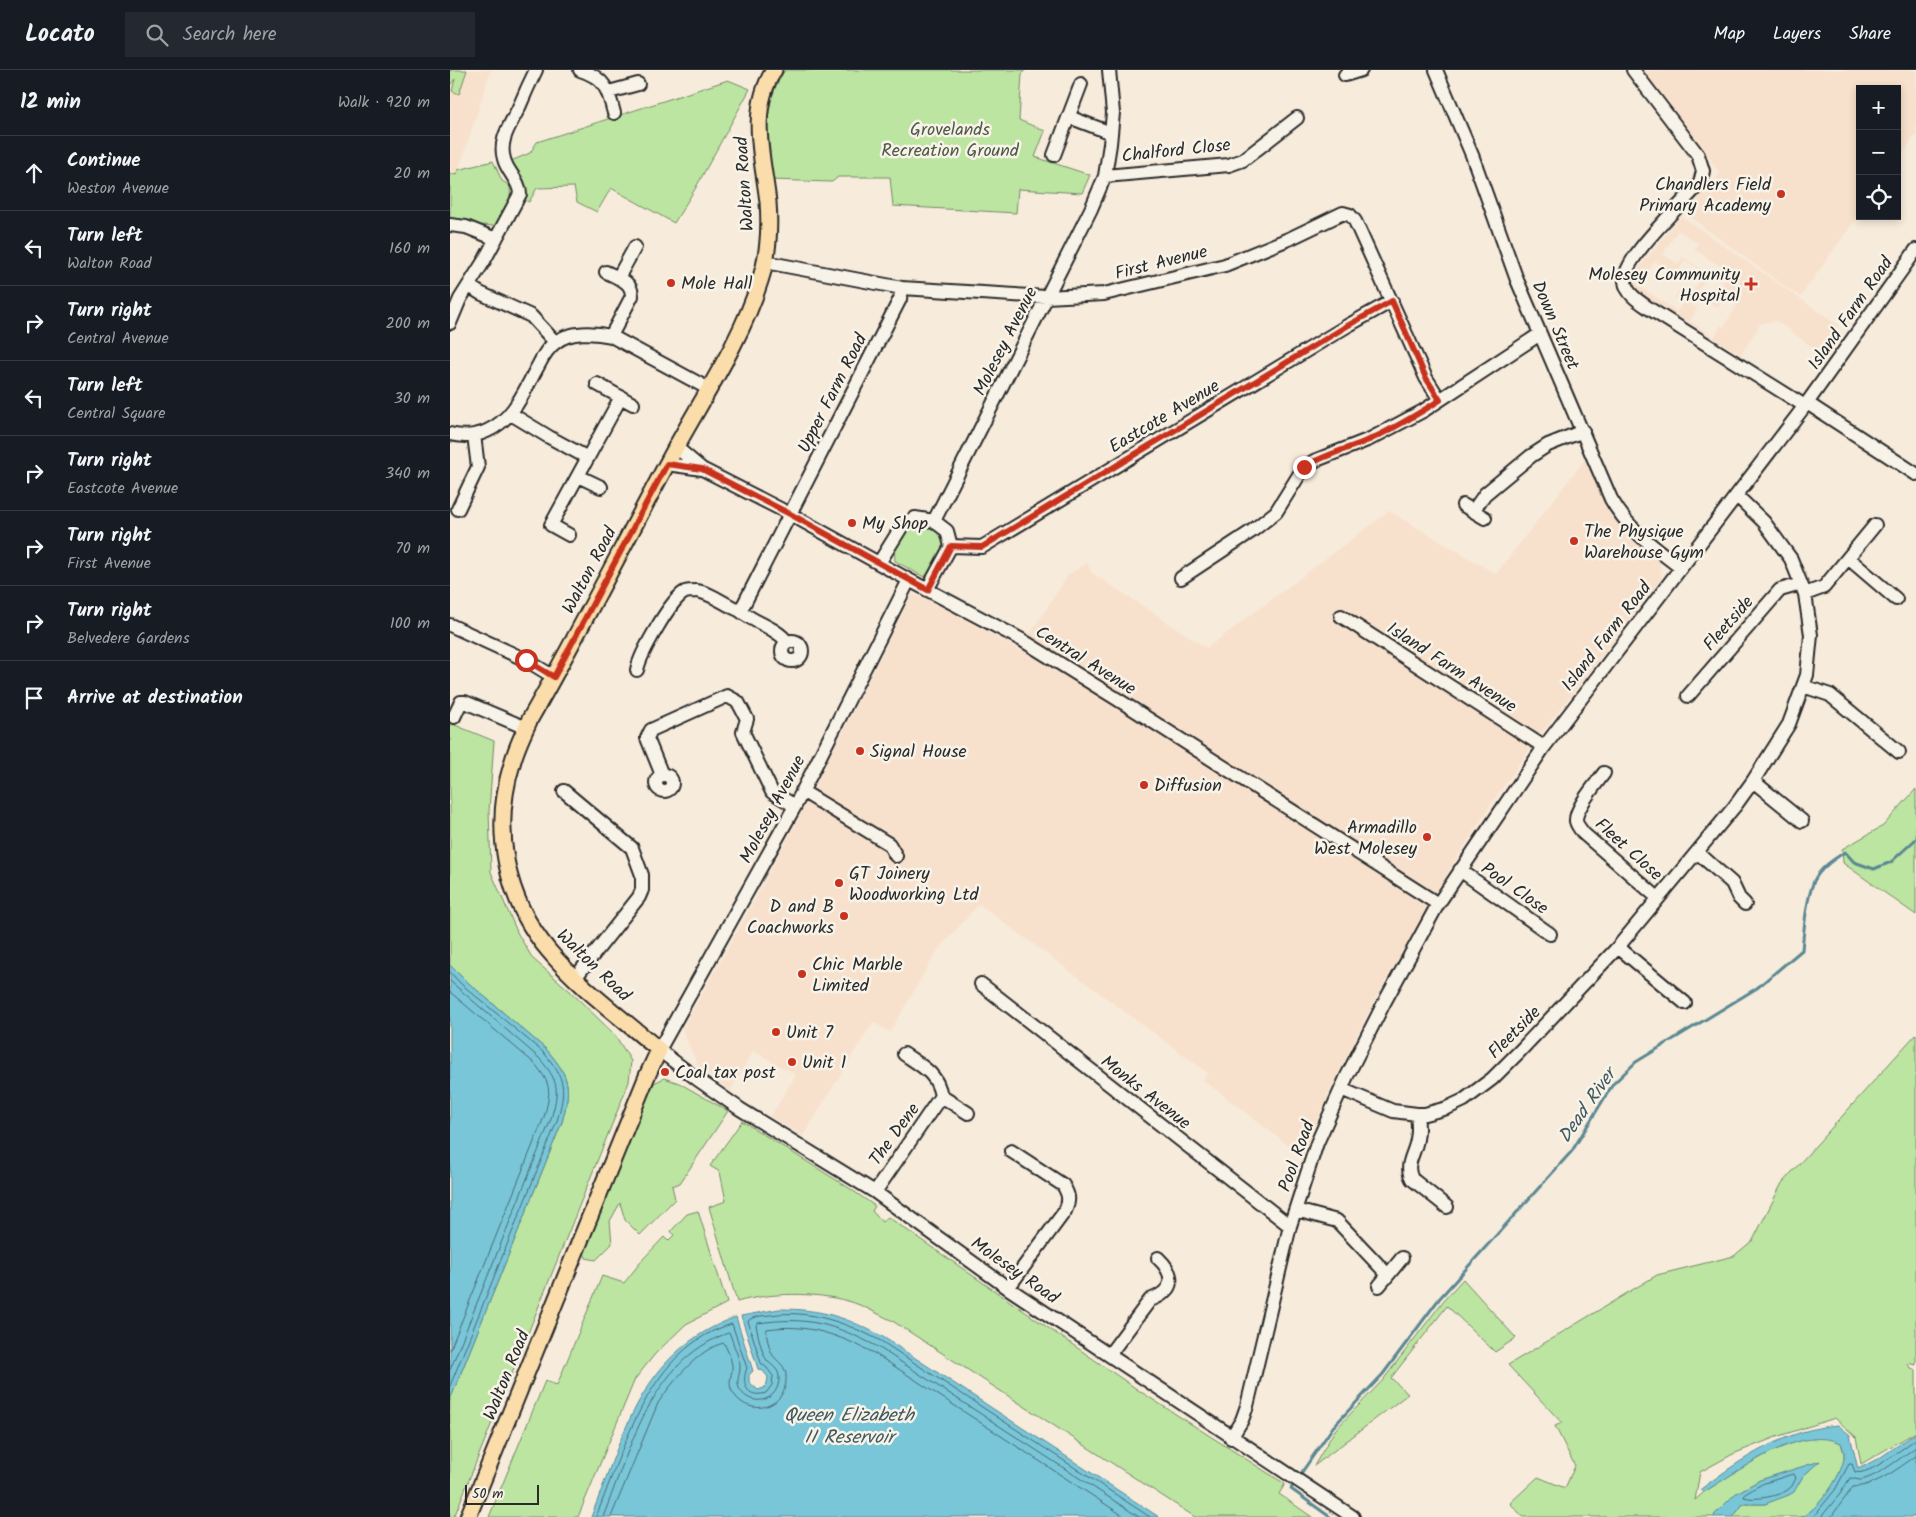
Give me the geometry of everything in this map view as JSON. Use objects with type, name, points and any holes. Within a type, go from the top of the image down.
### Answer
[{"type":"main road","name":"Walton Road","points":[[468,1517],[660,1050],[575,978],[555,958],[539,939],[518,901],[507,868],[502,831],[505,796],[511,765],[526,728],[709,388],[749,309],[761,279],[767,242],[768,204],[760,148],[759,118],[764,90],[774,70]]},
{"type":"street","points":[[450,323],[460,299],[520,194],[518,184],[508,170],[502,148],[504,139],[536,70]]},
{"type":"street","points":[[580,70],[598,78],[609,92],[614,112]]},
{"type":"street","name":"Molesey Avenue","points":[[934,521],[1091,209],[1105,176],[1114,113],[1109,70]]},
{"type":"street","points":[[1345,75],[1361,70]]},
{"type":"street","name":"Down Street","points":[[1436,70],[1472,156],[1540,334],[1611,499],[1622,518],[1643,538],[1681,568]]},
{"type":"street","points":[[1633,70],[1698,155],[1703,171],[1700,183],[1642,246],[1629,264],[1624,279],[1626,287],[1631,294],[1650,309],[1916,474]]},
{"type":"street","points":[[609,92],[638,84]]},
{"type":"street","points":[[1054,155],[1081,84]]},
{"type":"street","points":[[1069,117],[1111,133]]},
{"type":"street","name":"Chalford Close","points":[[1105,176],[1229,165],[1243,160],[1297,118]]},
{"type":"street","name":"First Avenue","points":[[764,262],[902,288],[1046,297],[1104,294],[1225,265],[1291,238],[1343,213],[1350,215],[1355,221],[1426,378],[1440,400]]},
{"type":"street","points":[[450,225],[466,227],[496,239]]},
{"type":"street","points":[[618,278],[635,247]]},
{"type":"street","name":"Island Farm Road","points":[[1438,904],[1544,747],[1806,405],[1916,250]]},
{"type":"street","points":[[606,272],[629,284],[632,289],[632,296],[611,336]]},
{"type":"street","points":[[469,286],[480,293],[531,316],[555,342]]},
{"type":"street","name":"Upper Farm Road","points":[[740,610],[900,299],[902,288]]},
{"type":"street","name":"Eastcote Avenue","points":[[951,546],[982,547],[1347,326],[1392,301]]},
{"type":"street","points":[[450,434],[474,435],[495,428],[511,414],[544,356],[555,342],[571,335],[596,334],[611,336],[709,388]]},
{"type":"street","points":[[1181,578],[1252,531],[1276,512],[1304,467],[1314,461],[1370,439],[1423,411],[1540,334]]},
{"type":"street","points":[[598,384],[633,404]]},
{"type":"street","points":[[568,535],[551,525],[621,397]]},
{"type":"street","points":[[511,414],[588,458]]},
{"type":"street","points":[[1485,518],[1468,508],[1548,445],[1583,431]]},
{"type":"street","points":[[458,509],[478,467],[474,435]]},
{"type":"street","name":"Central Avenue","points":[[676,447],[702,469],[790,514],[1022,640],[1142,714],[1438,904]]},
{"type":"street","name":"Central Avenue","points":[[667,464],[702,469]]},
{"type":"street","points":[[578,476],[601,487]]},
{"type":"street","name":"Fleetside","points":[[1341,1089],[1393,1111],[1417,1114],[1425,1114],[1447,1108],[1464,1100],[1492,1079],[1558,1013],[1618,947],[1753,781],[1789,724],[1807,675],[1811,635],[1803,589],[1791,559],[1779,540],[1764,522],[1737,496]]},
{"type":"street","points":[[879,563],[902,526],[915,518],[934,521],[947,531],[951,546],[928,590]]},
{"type":"street","name":"Fleetside","points":[[1688,696],[1780,590],[1824,587],[1875,525]]},
{"type":"street","points":[[1848,558],[1896,600]]},
{"type":"street","name":"Molesey Avenue","points":[[660,1050],[795,806],[909,580]]},
{"type":"street","points":[[637,670],[639,660],[658,627],[676,600],[686,592],[698,591],[740,610],[749,618],[782,635],[786,641]]},
{"type":"street","name":"Island Farm Avenue","points":[[1341,616],[1544,747]]},
{"type":"street","points":[[450,625],[526,660],[554,677]]},
{"type":"street","points":[[1803,686],[1830,695],[1899,752]]},
{"type":"street","points":[[662,775],[647,738],[651,730],[727,696],[738,702],[747,719],[743,732],[772,792],[795,806]]},
{"type":"street","points":[[454,717],[461,702],[465,702],[526,728]]},
{"type":"street","name":"Fleet Close","points":[[1604,773],[1580,806],[1576,816],[1578,826],[1584,834],[1658,898]]},
{"type":"street","points":[[1753,781],[1802,821]]},
{"type":"street","points":[[564,791],[632,848],[642,875],[642,890],[638,897],[575,978]]},
{"type":"street","points":[[802,791],[889,844],[896,856]]},
{"type":"street","points":[[1697,852],[1732,883],[1739,898],[1746,904]]},
{"type":"street","name":"Pool Close","points":[[1460,870],[1550,934]]},
{"type":"street","name":"Pool Road","points":[[1231,1438],[1242,1420],[1247,1406],[1290,1226],[1317,1143],[1341,1089],[1384,1003],[1438,904]]},
{"type":"street","points":[[1618,947],[1685,1003]]},
{"type":"street","name":"Monks Avenue","points":[[981,984],[1290,1226]]},
{"type":"street","name":"Molesey Road","points":[[660,1050],[740,1109],[875,1192],[1008,1288],[1231,1438],[1353,1517]]},
{"type":"street","name":"The Dene","points":[[875,1192],[909,1141],[936,1106],[941,1096],[939,1085],[932,1074],[904,1054]]},
{"type":"street","name":"The Dene","points":[[941,1096],[968,1113]]},
{"type":"street","points":[[1417,1114],[1417,1142],[1408,1164],[1409,1172],[1412,1179],[1447,1207]]},
{"type":"street","points":[[1008,1288],[1065,1211],[1069,1202],[1068,1193],[1063,1185],[1011,1151]]},
{"type":"street","points":[[1296,1210],[1337,1222],[1388,1275]]},
{"type":"street","points":[[1110,1356],[1150,1300],[1160,1297],[1169,1287],[1172,1279],[1170,1273],[1166,1265],[1158,1258]]},
{"type":"street","points":[[1379,1286],[1402,1258]]},
{"type":"shaded area","points":[[450,70],[491,70],[457,175],[450,173]]},
{"type":"shaded area","name":"Chandlers Field Primary Academy","points":[[1641,70],[1916,70],[1916,135],[1901,156],[1901,85],[1856,85],[1856,219],[1800,297],[1684,213],[1720,174],[1696,138]]},
{"type":"shaded area","name":"Molesey Community Hospital","points":[[1681,216],[1838,325],[1820,353],[1777,321],[1761,323],[1741,355],[1640,293],[1632,283],[1636,271]],"holes":[[[1678,230],[1698,244],[1695,250],[1730,272],[1710,303],[1718,308],[1725,297],[1737,305],[1724,327],[1721,325],[1714,337],[1690,321],[1697,308],[1680,297],[1684,289],[1695,296],[1705,279],[1698,274],[1701,269],[1683,257],[1678,264],[1663,254]],[[1685,260],[1699,269],[1695,275],[1701,279],[1692,292],[1682,286],[1675,297],[1683,302],[1677,311],[1639,286],[1655,261],[1676,275]]]},
{"type":"shaded area","points":[[1589,454],[1605,504],[1616,522],[1660,562],[1661,579],[1537,739],[1492,803],[1451,867],[1373,1003],[1332,1086],[1302,1156],[1203,1080],[1208,1073],[979,904],[937,951],[890,1032],[873,1022],[803,1136],[770,1117],[796,1075],[753,1051],[730,1091],[698,1066],[682,1029],[803,810],[912,594],[924,597],[1020,650],[1068,575],[1087,563],[1092,573],[1207,648],[1389,511],[1496,574]]},
{"type":"green space","points":[[450,70],[467,70],[459,94],[452,91],[455,79],[450,85]]},
{"type":"green space","name":"Grovelands Recreation Ground","points":[[785,70],[1025,70],[1022,74],[1019,120],[1045,131],[1035,157],[1090,175],[1082,193],[1018,189],[1016,213],[893,206],[890,177],[838,177],[832,182],[770,180],[762,148],[773,88]]},
{"type":"green space","points":[[728,80],[750,89],[674,223],[611,188],[597,212],[577,202],[574,187],[537,188],[529,202],[525,200],[524,184],[511,161],[530,153],[537,142]]},
{"type":"green space","points":[[493,161],[502,181],[509,185],[510,190],[509,201],[501,218],[494,226],[483,225],[482,227],[450,221],[450,173],[456,175],[458,170]]},
{"type":"green space","points":[[918,524],[934,526],[939,529],[944,537],[939,557],[930,572],[924,577],[895,561],[896,549],[900,539],[908,530]]},
{"type":"green space","points":[[450,723],[494,741],[489,811],[491,872],[518,934],[533,959],[570,991],[615,1035],[631,1061],[629,1082],[454,1517],[450,1517],[450,1400],[562,1122],[568,1092],[565,1076],[561,1068],[547,1050],[450,965]]},
{"type":"green space","points":[[1916,789],[1916,915],[1843,863],[1842,849],[1883,826]]},
{"type":"green space","points":[[1916,1034],[1916,1365],[1907,1363],[1916,1370],[1916,1432],[1861,1464],[1856,1437],[1835,1418],[1776,1437],[1733,1454],[1700,1472],[1695,1500],[1731,1475],[1782,1447],[1816,1438],[1832,1438],[1841,1443],[1844,1455],[1843,1465],[1828,1492],[1814,1508],[1801,1517],[1733,1517],[1743,1504],[1765,1504],[1794,1491],[1803,1476],[1818,1462],[1760,1480],[1735,1494],[1714,1517],[1523,1517],[1510,1503],[1538,1477],[1565,1488],[1575,1466],[1555,1426],[1562,1423],[1508,1365],[1657,1275],[1734,1256],[1753,1240],[1782,1183]]},
{"type":"green space","points":[[664,1078],[679,1083],[728,1111],[680,1183],[672,1186],[675,1199],[640,1235],[625,1220],[620,1203],[610,1221],[612,1244],[596,1260],[586,1258],[583,1250],[647,1098],[654,1083]]},
{"type":"green space","points":[[742,1121],[875,1206],[872,1211],[882,1222],[888,1217],[1141,1392],[1285,1484],[1279,1494],[1312,1517],[1195,1517],[891,1320],[865,1307],[835,1298],[792,1294],[764,1296],[737,1302],[709,1207],[726,1201],[720,1172],[710,1166]]},
{"type":"green space","points":[[698,1211],[727,1303],[686,1324],[655,1354],[635,1379],[578,1517],[489,1517],[545,1381],[557,1385],[602,1276],[624,1283],[664,1237],[668,1241],[674,1235],[671,1231],[687,1214]]},
{"type":"green space","points":[[1463,1279],[1516,1338],[1495,1352],[1447,1306],[1391,1378],[1408,1394],[1314,1466],[1335,1430],[1383,1380],[1444,1300]]},
{"type":"water","points":[[450,965],[547,1050],[565,1076],[568,1092],[562,1122],[450,1400]]},
{"type":"water","name":"Queen Elizabeth II Reservoir","points":[[779,1309],[808,1311],[845,1319],[883,1337],[1159,1517],[591,1517],[627,1426],[641,1398],[657,1373],[678,1351],[704,1332],[736,1317],[753,1371],[749,1375],[749,1382],[758,1390],[764,1388],[768,1377],[763,1371],[758,1369],[741,1316]]},
{"type":"water","points":[[1838,1425],[1850,1435],[1858,1469],[1881,1457],[1916,1433],[1916,1517],[1801,1517],[1814,1508],[1828,1492],[1842,1465],[1844,1455],[1841,1443],[1825,1439],[1807,1440],[1770,1452],[1704,1492],[1701,1489],[1748,1456],[1782,1439],[1819,1428]]},
{"type":"water","points":[[1820,1461],[1803,1476],[1794,1492],[1789,1495],[1765,1504],[1743,1504],[1733,1517],[1714,1517],[1735,1494],[1760,1480]]},
{"type":"waterway","name":"Dead River","points":[[1302,1472],[1333,1427],[1383,1374],[1439,1299],[1572,1151],[1613,1084],[1636,1062],[1757,988],[1802,950],[1811,889],[1817,876],[1828,864],[1845,852],[1854,862],[1874,869],[1891,862],[1916,839]]},
{"type":"waterway","name":"Dead River","points":[[1292,1487],[1291,1489],[1330,1517]]},
{"type":"place","name":"Chandlers Field Primary Academy","points":[[1781,194]]},
{"type":"place","name":"Mole Hall","points":[[671,283]]},
{"type":"place","name":"Molesey Community Hospital","points":[[1751,284]]},
{"type":"place","name":"My Shop","points":[[852,523]]},
{"type":"place","name":"The Physique Warehouse Gym","points":[[1574,541]]},
{"type":"place","name":"Signal House","points":[[860,751]]},
{"type":"place","name":"Diffusion","points":[[1144,785]]},
{"type":"place","name":"Armadillo West Molesey","points":[[1427,837]]},
{"type":"place","name":"GT Joinery Woodworking Ltd","points":[[839,883]]},
{"type":"place","name":"D and B Coachworks","points":[[844,916]]},
{"type":"place","name":"Chic Marble Limited","points":[[802,974]]},
{"type":"place","name":"Unit 7","points":[[776,1032]]},
{"type":"place","name":"Unit 1","points":[[792,1062]]},
{"type":"place","name":"Coal tax post","points":[[665,1072]]},
{"type":"route","points":[[526,660],[554,677],[667,464],[702,469],[790,514],[928,590],[951,546],[982,547],[1347,326],[1392,301],[1426,378],[1440,400],[1370,439],[1314,461],[1304,467]]}]
